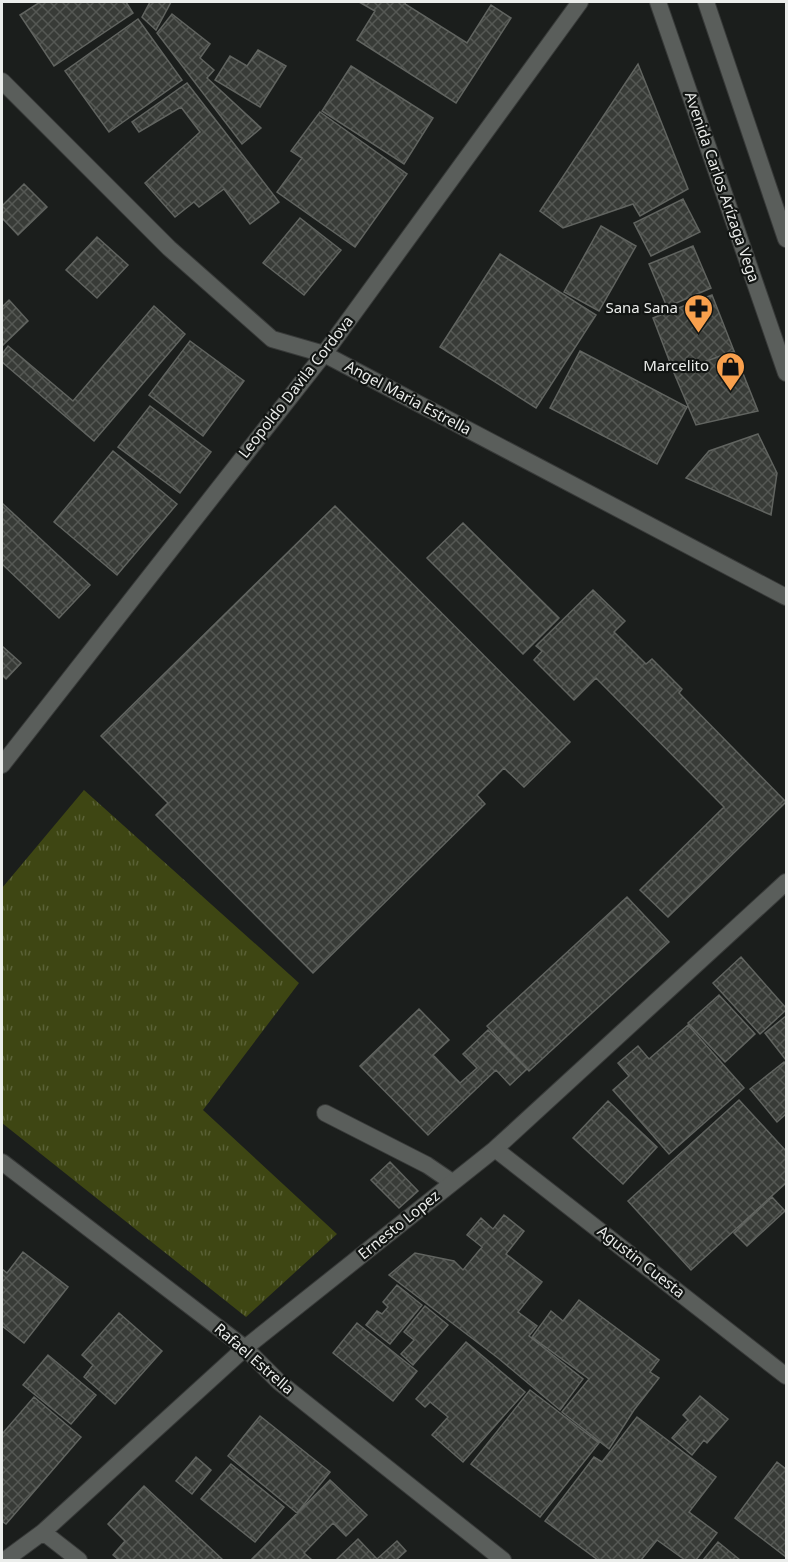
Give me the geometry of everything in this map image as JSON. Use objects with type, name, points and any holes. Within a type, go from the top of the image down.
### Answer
[{"type":"street","name":"Leopoldo Davila Cordova","points":[[2,765],[324,354],[580,2]]},
{"type":"street","name":"Avenida Carlos Arízaga Vega","points":[[658,2],[786,373]]},
{"type":"street","points":[[706,2],[786,238]]},
{"type":"street","name":"Angel Maria Estrella","points":[[2,81],[169,248],[272,339],[324,354],[783,590]]},
{"type":"street","name":"Ernesto Lopez","points":[[5,1560],[44,1532],[245,1348],[495,1149],[786,882]]},
{"type":"street","points":[[326,1113],[427,1165],[453,1182]]},
{"type":"street","name":"Agustin Cuesta","points":[[495,1149],[786,1376]]},
{"type":"street","name":"Rafael Estrella","points":[[2,1162],[245,1348],[279,1382],[504,1560]]},
{"type":"street","points":[[44,1532],[79,1560]]},
{"type":"green space","points":[[84,790],[299,983],[203,1110],[337,1234],[246,1317],[2,1123],[2,888]]},
{"type":"building","points":[[40,2],[126,2],[133,13],[54,66],[20,15]]},
{"type":"building","points":[[150,2],[171,2],[156,30],[142,17]]},
{"type":"building","points":[[359,2],[406,2],[405,4],[467,43],[491,5],[511,18],[456,103],[357,40],[375,11]]},
{"type":"building","points":[[172,14],[210,44],[200,58],[214,70],[207,78],[261,128],[242,144],[157,33]]},
{"type":"building","points":[[138,19],[182,80],[109,132],[65,71]]},
{"type":"building","points":[[258,50],[286,66],[260,107],[215,80],[230,56],[247,66]]},
{"type":"building","points":[[638,64],[688,189],[640,216],[633,204],[563,228],[540,211]]},
{"type":"building","points":[[351,66],[433,118],[404,164],[322,111]]},
{"type":"building","points":[[187,83],[279,202],[250,224],[224,189],[199,207],[194,202],[175,217],[145,183],[200,132],[181,107],[139,132],[132,122]]},
{"type":"building","points":[[320,112],[407,174],[355,247],[277,192],[302,158],[291,151]]},
{"type":"building","points":[[24,184],[47,207],[18,235],[2,218],[2,206]]},
{"type":"building","points":[[683,199],[700,232],[651,256],[634,223]]},
{"type":"building","points":[[300,218],[341,250],[304,295],[263,263]]},
{"type":"building","points":[[601,226],[636,246],[599,311],[564,292]]},
{"type":"building","points":[[97,237],[128,265],[97,298],[66,270]]},
{"type":"building","points":[[693,246],[711,288],[667,307],[649,264]]},
{"type":"building","points":[[500,254],[596,315],[536,408],[440,347]]},
{"type":"building","points":[[712,295],[734,351],[674,373],[653,318]]},
{"type":"building","points":[[9,300],[28,321],[2,346],[2,307]]},
{"type":"building","points":[[154,306],[185,334],[94,441],[2,362],[2,354],[8,346],[73,401]]},
{"type":"building","points":[[190,341],[244,381],[203,436],[149,395]]},
{"type":"building","points":[[580,351],[687,407],[657,464],[550,408]]},
{"type":"building","points":[[734,351],[758,411],[696,425],[674,373]]},
{"type":"building","points":[[150,406],[211,452],[180,493],[118,447]]},
{"type":"building","points":[[758,434],[777,473],[771,515],[686,478],[709,451]]},
{"type":"building","points":[[113,451],[177,504],[117,575],[54,522]]},
{"type":"building","points":[[2,503],[90,585],[59,618],[2,564]]},
{"type":"building","points":[[335,506],[570,742],[524,787],[504,768],[477,795],[485,804],[313,973],[156,815],[168,803],[101,736]]},
{"type":"building","points":[[463,523],[559,618],[523,654],[427,558]]},
{"type":"building","points":[[593,590],[625,621],[614,632],[646,664],[652,659],[682,689],[679,693],[786,802],[668,917],[640,890],[724,807],[596,678],[574,700],[534,660],[542,651],[536,646]]},
{"type":"building","points":[[2,646],[21,663],[6,679],[2,675]]},
{"type":"building","points":[[627,897],[669,942],[529,1071],[487,1026]]},
{"type":"building","points":[[741,957],[786,1008],[760,1034],[713,983]]},
{"type":"building","points":[[719,995],[755,1034],[725,1062],[688,1023]]},
{"type":"building","points":[[419,1009],[449,1040],[433,1055],[460,1083],[477,1068],[463,1054],[488,1030],[527,1069],[510,1085],[496,1070],[428,1135],[360,1066]]},
{"type":"building","points":[[786,1016],[786,1060],[765,1033]]},
{"type":"building","points":[[688,1025],[744,1088],[669,1154],[613,1090],[629,1076],[618,1063],[638,1046],[649,1059]]},
{"type":"building","points":[[784,1062],[786,1065],[786,1114],[777,1122],[750,1089]]},
{"type":"building","points":[[739,1100],[786,1151],[786,1183],[691,1270],[628,1201]]},
{"type":"building","points":[[608,1101],[657,1147],[623,1184],[573,1138]]},
{"type":"building","points":[[390,1162],[418,1191],[399,1208],[371,1180]]},
{"type":"building","points":[[772,1197],[785,1211],[747,1246],[734,1233]]},
{"type":"building","points":[[504,1215],[524,1231],[506,1254],[542,1282],[518,1312],[537,1326],[529,1336],[583,1379],[560,1410],[498,1358],[389,1275],[415,1253],[454,1261],[463,1270],[482,1247],[467,1235],[481,1218],[493,1229]]},
{"type":"building","points":[[23,1252],[68,1287],[24,1343],[2,1326],[2,1269],[7,1273]]},
{"type":"building","points":[[397,1285],[422,1305],[390,1344],[366,1325],[377,1311],[382,1314],[388,1307],[383,1302]]},
{"type":"building","points":[[579,1300],[659,1360],[650,1372],[659,1378],[634,1410],[609,1449],[562,1412],[589,1379],[532,1337],[551,1311],[563,1321]]},
{"type":"building","points":[[425,1306],[448,1325],[413,1365],[401,1354],[414,1340],[404,1332]]},
{"type":"building","points":[[119,1313],[162,1351],[115,1404],[84,1377],[93,1365],[82,1355]]},
{"type":"building","points":[[357,1323],[417,1371],[393,1401],[333,1353]]},
{"type":"building","points":[[466,1342],[525,1392],[463,1462],[432,1435],[448,1417],[430,1402],[425,1407],[416,1399]]},
{"type":"building","points":[[48,1355],[96,1395],[71,1424],[23,1385]]},
{"type":"building","points":[[530,1390],[599,1443],[540,1517],[471,1464]]},
{"type":"building","points":[[700,1396],[728,1419],[707,1443],[704,1440],[692,1455],[672,1438],[688,1420],[683,1415]]},
{"type":"building","points":[[34,1397],[81,1437],[6,1524],[2,1521],[2,1434]]},
{"type":"building","points":[[260,1416],[330,1472],[297,1513],[228,1456]]},
{"type":"building","points":[[637,1417],[716,1477],[689,1512],[717,1533],[696,1560],[685,1560],[657,1540],[641,1560],[598,1560],[545,1521],[594,1457],[602,1462]]},
{"type":"building","points":[[196,1457],[211,1470],[192,1494],[176,1481]]},
{"type":"building","points":[[777,1462],[786,1469],[786,1557],[735,1518]]},
{"type":"building","points":[[231,1464],[284,1507],[255,1542],[201,1499]]},
{"type":"building","points":[[330,1480],[367,1515],[346,1536],[333,1523],[304,1553],[312,1560],[251,1560]]},
{"type":"building","points":[[144,1486],[223,1560],[119,1560],[113,1555],[125,1541],[108,1524]]},
{"type":"building","points":[[358,1539],[377,1559],[397,1541],[406,1551],[396,1560],[336,1560]]},
{"type":"building","points":[[718,1542],[740,1560],[703,1560]]},
{"type":"place","name":"Sana Sana","points":[[699,334]]},
{"type":"place","name":"Marcelito","points":[[730,392]]}]
